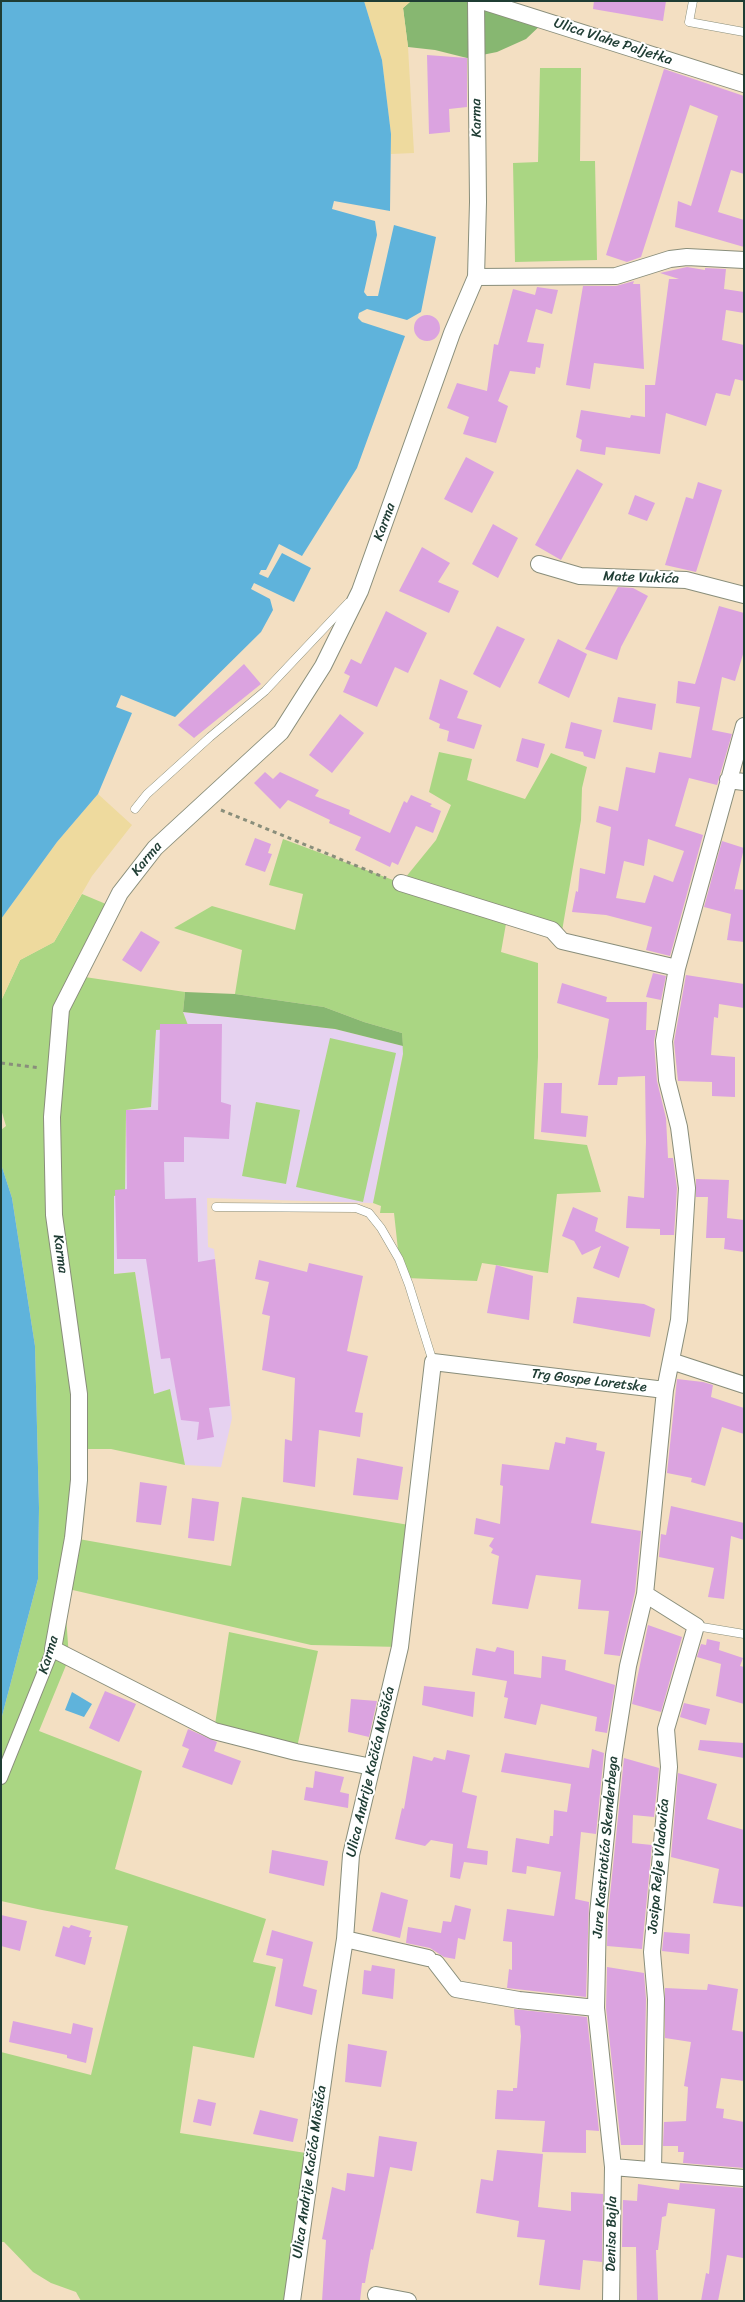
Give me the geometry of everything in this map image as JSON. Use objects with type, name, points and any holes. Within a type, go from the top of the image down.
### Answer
[{"type":"street","name":"Karma","points":[[1,1778],[53,1649],[73,1538],[79,1480],[79,1394],[54,1215],[52,1117],[61,1008],[120,893],[155,848],[281,732],[324,666],[360,591],[452,333],[476,276],[478,202],[476,1]]},
{"type":"street","name":"Ulica Vlahe Paljetka","points":[[482,1],[744,84]]},
{"type":"street","points":[[476,276],[616,276],[670,259],[687,257],[744,260]]},
{"type":"street","name":"Mate Vukića","points":[[539,564],[580,576],[686,580],[744,595]]},
{"type":"street","points":[[665,1390],[679,1320],[687,1188],[679,1127],[667,1080],[664,1041],[677,968],[736,781],[744,726]]},
{"type":"street","points":[[401,883],[506,918],[552,930],[562,941],[677,968]]},
{"type":"street","points":[[671,1361],[744,1385]]},
{"type":"street","name":"Trg Gospe Loretske","points":[[433,1362],[665,1390],[652,1530]]},
{"type":"street","name":"Ulica Andrije Kačića Miošića","points":[[292,2301],[345,1939],[351,1855],[400,1647],[433,1362]]},
{"type":"street","name":"Jure Kastriotića Skenderbega","points":[[613,2166],[596,2008],[598,1914],[614,1754],[628,1666],[645,1594],[652,1530]]},
{"type":"street","points":[[645,1594],[696,1626]]},
{"type":"street","name":"Josipa Relje Vladovića","points":[[653,2170],[656,1999],[652,1952],[669,1767],[666,1729],[696,1626]]},
{"type":"street","points":[[53,1649],[214,1731],[296,1752],[372,1767]]},
{"type":"street","points":[[345,1939],[432,1960],[456,1989],[519,2000],[596,2008]]},
{"type":"street","points":[[613,2166],[744,2178]]},
{"type":"street","name":"Denisa Bajla","points":[[611,2301],[613,2166]]},
{"type":"street","points":[[376,2295],[408,2301]]},
{"type":"lane","points":[[692,1],[688,22],[744,32]]},
{"type":"lane","points":[[136,809],[148,794],[210,736],[265,691],[360,591]]},
{"type":"lane","points":[[216,1207],[356,1208],[368,1213],[381,1228],[399,1259],[433,1362]]},
{"type":"lane","points":[[696,1626],[744,1634]]},
{"type":"path","points":[[227,813],[401,883]]},
{"type":"path","points":[[1,1063],[56,1070]]},
{"type":"shaded area","points":[[183,1012],[335,1029],[403,1046],[403,1054],[373,1203],[207,1198],[208,1247],[214,1249],[232,1418],[221,1467],[185,1465],[170,1390],[154,1394],[135,1272],[114,1274],[114,1196],[125,1193],[126,1110],[151,1107],[156,1029],[189,1028]]},
{"type":"green space","points":[[411,1],[482,1],[545,21],[526,39],[497,52],[467,58],[435,50],[408,47],[403,8]]},
{"type":"green space","points":[[540,68],[581,68],[580,161],[595,161],[597,260],[515,262],[513,163],[538,162]]},
{"type":"green space","points":[[439,752],[472,759],[467,780],[525,799],[551,753],[587,767],[582,788],[581,820],[562,931],[507,918],[501,952],[538,963],[538,1057],[534,1139],[587,1145],[601,1192],[557,1194],[548,1273],[482,1263],[477,1281],[407,1278],[399,1259],[394,1213],[380,1213],[381,1206],[373,1203],[403,1054],[402,1033],[364,1022],[324,1007],[235,994],[242,950],[174,928],[212,906],[295,930],[303,894],[269,885],[283,839],[401,883],[436,840],[451,805],[429,792]]},
{"type":"green space","points":[[82,894],[113,907],[78,976],[185,992],[183,1012],[189,1028],[156,1030],[151,1107],[126,1110],[125,1193],[114,1196],[114,1274],[135,1272],[154,1394],[170,1389],[185,1465],[111,1449],[79,1449],[73,1538],[231,1566],[242,1497],[415,1526],[400,1647],[311,1645],[64,1588],[69,1658],[39,1731],[142,1771],[115,1869],[266,1919],[253,1962],[276,1967],[254,2058],[193,2046],[180,2133],[312,2154],[292,2301],[81,2301],[76,2292],[51,2283],[33,2272],[4,2242],[1,2242],[1,2052],[91,2075],[128,1926],[1,1901],[1,1720],[38,1579],[39,1508],[35,1346],[12,1198],[1,1164],[1,1130],[6,1126],[1,1109],[1,1001],[20,960],[54,942]]},
{"type":"green space","points":[[185,992],[235,994],[324,1007],[364,1022],[402,1033],[403,1046],[335,1029],[183,1012]]},
{"type":"green space","points":[[330,1038],[396,1053],[363,1202],[296,1187]]},
{"type":"green space","points":[[256,1102],[300,1110],[286,1184],[242,1176]]},
{"type":"green space","points":[[229,1632],[318,1651],[296,1752],[214,1731]]},
{"type":"sand","points":[[364,1],[411,1],[403,8],[408,47],[414,153],[391,154],[391,134],[382,60]]},
{"type":"sand","points":[[98,794],[132,825],[92,876],[54,942],[20,960],[1,1001],[1,919],[57,842]]},
{"type":"water","points":[[1,1],[364,1],[382,60],[391,134],[390,211],[334,201],[332,209],[375,221],[377,235],[364,292],[367,296],[378,296],[394,225],[436,237],[421,312],[407,320],[367,309],[359,313],[358,318],[362,322],[405,336],[357,468],[302,556],[279,544],[266,570],[261,570],[259,574],[268,578],[282,553],[311,568],[294,602],[254,583],[251,589],[270,599],[273,610],[261,632],[175,717],[121,695],[116,707],[132,713],[98,794],[57,842],[1,919]]},
{"type":"water","points":[[1,1164],[12,1198],[35,1346],[39,1508],[38,1579],[1,1720]]},
{"type":"water","points":[[72,1692],[92,1704],[84,1717],[65,1710]]},
{"type":"building","points":[[594,1],[666,1],[663,21],[593,9]]},
{"type":"building","points":[[427,55],[467,58],[467,107],[449,109],[450,132],[429,134]]},
{"type":"building","points":[[664,69],[744,96],[744,174],[731,170],[718,212],[744,220],[744,247],[675,227],[678,201],[691,206],[718,116],[690,105],[641,257],[627,262],[606,255]]},
{"type":"building","points":[[687,267],[705,270],[705,268],[726,269],[724,289],[744,292],[744,313],[726,310],[722,340],[744,345],[744,381],[735,379],[730,396],[716,393],[706,426],[666,413],[660,454],[606,447],[605,455],[580,451],[582,440],[576,437],[581,410],[630,418],[631,415],[645,417],[645,385],[655,385],[669,279],[679,279],[660,273]]},
{"type":"building","points":[[634,281],[633,284],[640,284],[644,369],[594,363],[590,389],[566,385],[583,286],[616,286]]},
{"type":"building","points":[[537,287],[558,290],[552,314],[536,309],[527,342],[544,344],[540,368],[536,367],[535,374],[510,371],[498,401],[508,406],[496,443],[463,434],[469,417],[447,408],[457,383],[487,391],[494,344],[498,345],[513,289],[535,295]]},
{"type":"building","points":[[427,315],[436,319],[440,328],[436,337],[427,341],[418,337],[414,328],[418,319]]},
{"type":"building","points":[[466,457],[494,472],[472,513],[444,499]]},
{"type":"building","points":[[577,469],[603,484],[561,560],[535,545]]},
{"type":"building","points":[[698,482],[722,490],[696,572],[665,565],[686,497],[693,499]]},
{"type":"building","points":[[635,495],[655,503],[647,521],[628,514]]},
{"type":"building","points":[[493,524],[518,538],[498,578],[472,564]]},
{"type":"building","points":[[422,547],[450,563],[438,582],[459,591],[449,613],[399,591]]},
{"type":"building","points":[[618,587],[633,588],[648,596],[621,647],[617,660],[585,649]]},
{"type":"building","points":[[719,606],[744,613],[744,651],[735,681],[722,677],[712,730],[732,734],[717,785],[689,778],[675,826],[703,835],[670,956],[646,950],[652,927],[606,915],[572,912],[576,891],[578,892],[580,868],[605,874],[611,827],[596,822],[599,806],[618,811],[626,767],[655,773],[659,752],[691,758],[700,707],[676,703],[678,681],[695,684]],"holes":[[[648,839],[684,851],[673,882],[654,875],[645,903],[616,898],[624,861],[644,866]]]},
{"type":"building","points":[[386,611],[427,633],[408,673],[395,667],[377,707],[343,692],[350,676],[344,673],[351,659],[361,664]]},
{"type":"building","points":[[497,626],[525,639],[500,688],[473,674]]},
{"type":"building","points":[[558,639],[587,654],[569,698],[538,683]]},
{"type":"building","points":[[244,664],[261,684],[194,738],[178,725]]},
{"type":"building","points":[[440,679],[468,691],[457,718],[482,725],[474,749],[447,741],[449,731],[439,728],[440,724],[429,719]]},
{"type":"building","points":[[618,697],[656,704],[652,730],[613,722]]},
{"type":"building","points":[[340,714],[364,733],[332,773],[309,755]]},
{"type":"building","points":[[571,722],[602,730],[595,759],[584,756],[583,752],[565,748]]},
{"type":"building","points":[[522,738],[545,744],[538,768],[516,761]]},
{"type":"building","points":[[265,772],[273,779],[280,772],[319,790],[315,796],[350,810],[349,814],[390,833],[404,801],[407,803],[411,795],[432,804],[430,806],[441,811],[433,833],[416,826],[398,865],[392,862],[390,867],[355,850],[361,837],[329,823],[330,820],[288,800],[280,809],[254,783]]},
{"type":"building","points":[[255,838],[271,844],[268,853],[272,854],[265,872],[245,865]]},
{"type":"building","points":[[722,841],[744,848],[734,892],[735,889],[744,890],[744,942],[727,940],[731,914],[704,907]]},
{"type":"building","points":[[141,931],[160,942],[141,972],[122,960]]},
{"type":"building","points":[[653,973],[666,976],[661,1000],[646,997]]},
{"type":"building","points":[[686,975],[744,984],[744,1008],[719,1004],[718,1018],[714,1017],[711,1055],[735,1057],[735,1097],[712,1096],[712,1082],[678,1081],[674,1042]]},
{"type":"building","points":[[562,983],[607,997],[606,1002],[647,1002],[646,1030],[656,1030],[654,1042],[657,1081],[666,1118],[668,1158],[673,1158],[677,1188],[674,1235],[660,1235],[660,1229],[626,1228],[628,1196],[644,1198],[646,1142],[645,1076],[618,1077],[617,1085],[598,1085],[609,1019],[557,1003]]},
{"type":"building","points":[[160,1024],[222,1024],[221,1102],[231,1105],[229,1139],[184,1137],[184,1162],[164,1162],[165,1199],[196,1198],[198,1262],[215,1259],[230,1406],[209,1408],[214,1437],[197,1440],[199,1422],[181,1420],[170,1358],[161,1359],[146,1259],[117,1259],[115,1190],[127,1189],[126,1110],[158,1110]]},
{"type":"building","points":[[544,1083],[562,1083],[561,1113],[588,1116],[586,1137],[541,1132]]},
{"type":"building","points":[[696,1179],[729,1180],[727,1218],[744,1220],[744,1252],[724,1249],[725,1238],[706,1238],[708,1197],[696,1197]]},
{"type":"building","points":[[573,1207],[598,1218],[595,1231],[629,1247],[619,1278],[593,1268],[601,1246],[582,1255],[574,1241],[562,1236]]},
{"type":"building","points":[[259,1260],[307,1272],[309,1263],[363,1276],[347,1351],[368,1356],[355,1412],[363,1413],[360,1437],[319,1430],[315,1487],[283,1482],[285,1439],[292,1441],[295,1378],[262,1370],[270,1316],[262,1314],[269,1282],[255,1279]]},
{"type":"building","points":[[496,1265],[533,1276],[529,1320],[487,1313]]},
{"type":"building","points":[[577,1297],[644,1304],[655,1309],[650,1337],[573,1323]]},
{"type":"building","points":[[677,1379],[713,1385],[711,1397],[744,1408],[744,1434],[722,1427],[705,1486],[691,1482],[692,1478],[667,1473]]},
{"type":"building","points":[[566,1437],[597,1443],[596,1450],[605,1452],[591,1523],[641,1531],[635,1592],[620,1656],[604,1654],[609,1611],[578,1609],[581,1580],[536,1575],[528,1609],[492,1604],[499,1556],[491,1553],[493,1549],[489,1546],[494,1538],[474,1534],[476,1518],[500,1524],[503,1486],[500,1485],[502,1464],[549,1470],[555,1442],[565,1444]]},
{"type":"building","points":[[357,1458],[403,1467],[398,1500],[353,1495]]},
{"type":"building","points":[[140,1482],[167,1486],[161,1525],[136,1522]]},
{"type":"building","points":[[192,1498],[219,1502],[214,1541],[188,1538]]},
{"type":"building","points":[[671,1506],[744,1523],[744,1540],[731,1536],[724,1599],[708,1597],[714,1568],[659,1557],[661,1534],[666,1535]]},
{"type":"building","points":[[648,1625],[682,1637],[661,1712],[632,1704]]},
{"type":"building","points":[[707,1639],[720,1642],[719,1650],[743,1658],[740,1666],[744,1667],[744,1704],[716,1696],[721,1664],[697,1657],[701,1644],[706,1645]]},
{"type":"building","points":[[497,1647],[514,1651],[514,1674],[541,1678],[542,1656],[566,1660],[565,1670],[615,1685],[607,1733],[595,1731],[597,1717],[541,1704],[536,1725],[504,1718],[508,1698],[504,1697],[507,1681],[472,1675],[476,1648],[495,1652]]},
{"type":"building","points":[[424,1686],[475,1692],[473,1717],[422,1705]]},
{"type":"building","points":[[105,1691],[136,1704],[119,1742],[89,1728]]},
{"type":"building","points":[[351,1699],[377,1701],[369,1737],[348,1732]]},
{"type":"building","points":[[684,1703],[710,1709],[706,1725],[680,1717]]},
{"type":"building","points":[[188,1729],[217,1742],[214,1751],[241,1761],[232,1785],[182,1767],[189,1749],[182,1746]]},
{"type":"building","points":[[700,1740],[744,1743],[744,1758],[698,1750]]},
{"type":"building","points":[[592,1749],[604,1753],[596,1834],[581,1832],[575,1899],[589,1902],[586,1997],[507,1988],[509,1969],[512,1970],[512,1942],[503,1941],[507,1909],[554,1916],[561,1872],[527,1866],[526,1874],[512,1872],[516,1838],[549,1844],[550,1836],[553,1836],[554,1810],[567,1812],[571,1784],[501,1772],[505,1753],[589,1768]]},
{"type":"building","points":[[447,1750],[470,1755],[462,1792],[477,1796],[467,1848],[488,1851],[487,1865],[464,1862],[460,1879],[450,1877],[453,1844],[431,1840],[425,1846],[395,1839],[402,1808],[404,1809],[413,1756],[432,1761],[434,1757],[445,1760]]},
{"type":"building","points":[[624,1758],[659,1768],[654,1817],[633,1815],[632,1843],[652,1845],[642,1949],[607,1946],[608,1915]]},
{"type":"building","points":[[315,1771],[344,1777],[340,1792],[349,1794],[348,1808],[304,1800],[306,1787],[313,1788]]},
{"type":"building","points":[[678,1773],[717,1784],[707,1819],[744,1830],[744,1907],[713,1903],[719,1869],[671,1857]]},
{"type":"building","points":[[272,1850],[328,1861],[324,1886],[269,1873]]},
{"type":"building","points":[[381,1892],[408,1900],[400,1938],[372,1931]]},
{"type":"building","points":[[455,1905],[471,1909],[465,1940],[458,1938],[455,1959],[444,1957],[430,1948],[406,1943],[408,1927],[441,1933],[443,1921],[451,1922]]},
{"type":"building","points":[[1,1915],[27,1921],[20,1951],[1,1946]]},
{"type":"building","points":[[71,1925],[91,1931],[89,1937],[92,1937],[85,1965],[55,1956],[63,1926],[69,1928]]},
{"type":"building","points":[[272,1930],[313,1942],[303,1986],[317,1990],[312,2015],[275,2006],[283,1959],[266,1955]]},
{"type":"building","points":[[664,1932],[690,1934],[689,1954],[662,1951]]},
{"type":"building","points":[[372,1965],[395,1969],[393,1999],[362,1994],[364,1970],[371,1971]]},
{"type":"building","points":[[607,1967],[644,1973],[646,1999],[643,2145],[621,2145],[606,2008]]},
{"type":"building","points":[[708,1984],[738,1989],[732,2030],[744,2032],[744,2081],[721,2078],[716,2108],[724,2109],[723,2118],[744,2122],[744,2168],[683,2163],[684,2152],[678,2152],[678,2146],[663,2146],[664,2122],[686,2121],[688,2087],[684,2086],[691,2042],[665,2038],[665,1988],[707,1990]]},
{"type":"building","points":[[514,2009],[587,2017],[599,2131],[586,2130],[586,2153],[542,2152],[545,2121],[495,2119],[497,2090],[513,2091],[513,2088],[517,2088],[521,2036],[520,2026],[515,2025]]},
{"type":"building","points":[[13,2021],[71,2034],[73,2023],[93,2028],[86,2063],[67,2058],[67,2055],[9,2042]]},
{"type":"building","points":[[348,2044],[387,2051],[381,2087],[345,2082]]},
{"type":"building","points":[[198,2099],[216,2103],[211,2126],[193,2122]]},
{"type":"building","points":[[260,2110],[298,2119],[293,2142],[253,2134]]},
{"type":"building","points":[[379,2136],[417,2142],[412,2171],[390,2167],[373,2250],[371,2249],[365,2283],[362,2283],[360,2301],[322,2301],[326,2240],[322,2239],[332,2187],[345,2191],[347,2173],[374,2177]]},
{"type":"building","points":[[497,2150],[543,2154],[538,2207],[571,2211],[571,2192],[603,2194],[602,2262],[583,2260],[580,2290],[539,2285],[545,2240],[517,2237],[519,2221],[476,2213],[481,2179],[493,2181]]},
{"type":"building","points":[[680,2183],[744,2188],[743,2258],[727,2255],[718,2301],[701,2301],[706,2273],[709,2274],[715,2209],[668,2203],[666,2216],[662,2217],[658,2250],[656,2250],[658,2301],[637,2301],[636,2247],[622,2247],[623,2200],[637,2201],[638,2184],[679,2190]]}]
